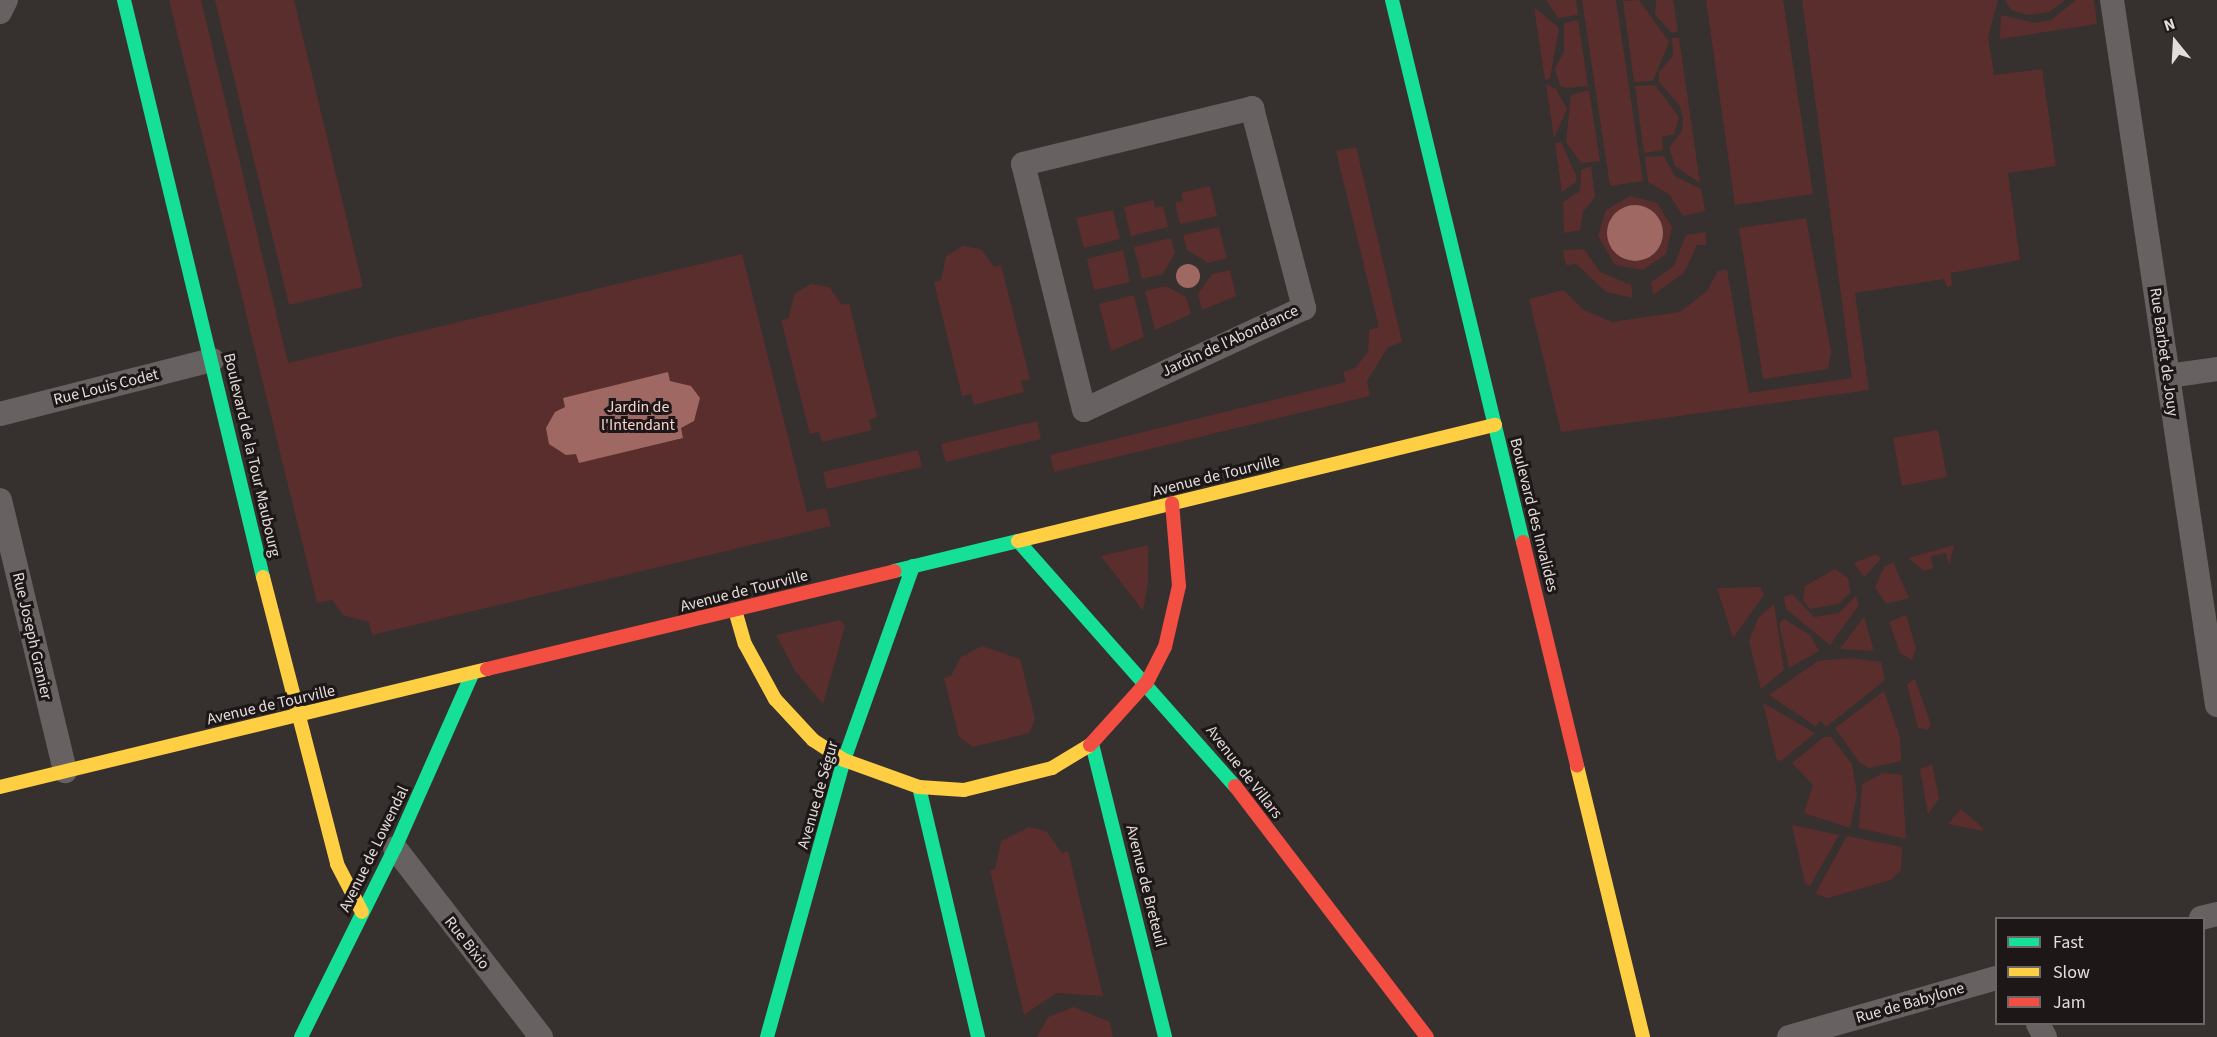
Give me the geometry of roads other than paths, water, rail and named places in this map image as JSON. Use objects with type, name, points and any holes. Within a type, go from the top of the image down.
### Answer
[{"type":"main road","name":"Boulevard de la Tour Maubourg","points":[[124,0],[297,715],[337,864],[362,912]]},
{"type":"main road","name":"Boulevard des Invalides","points":[[1392,0],[1643,1037]]},
{"type":"main road","name":"Avenue de Tourville","points":[[0,787],[1495,425]]},
{"type":"main road","points":[[735,610],[745,644],[775,699],[813,740],[844,760],[920,787],[964,790],[1009,783],[1052,768],[1092,744],[1147,682],[1165,647],[1179,586],[1172,503]]},
{"type":"main road","name":"Avenue de Villars","points":[[1018,541],[1200,740],[1428,1037]]},
{"type":"main road","name":"Avenue de Ségur","points":[[767,1037],[844,760],[913,566]]},
{"type":"main road","name":"Avenue de Lowendal","points":[[301,1037],[395,848],[472,674]]},
{"type":"main road","name":"Avenue de Breteuil","points":[[1092,744],[1165,1037]]},
{"type":"main road","points":[[920,787],[978,1037]]},
{"type":"street","points":[[0,12],[6,0]]},
{"type":"street","name":"Rue Barbet de Jouy","points":[[2112,0],[2217,705]]},
{"type":"street","name":"Jardin de l'Abondance","points":[[1252,108],[1304,308],[1084,410],[1023,164],[1252,108]]},
{"type":"street","name":"Rue Louis Codet","points":[[0,414],[212,360]]},
{"type":"street","points":[[2168,376],[2217,369]]},
{"type":"street","name":"Rue Joseph Granier","points":[[0,500],[65,771]]},
{"type":"street","name":"Rue Bixio","points":[[395,848],[541,1037]]},
{"type":"street","name":"Rue de Babylone","points":[[1789,1037],[1995,978]]},
{"type":"park label","name":"Jardin de l'Intendant","points":[[638,416]]}]
